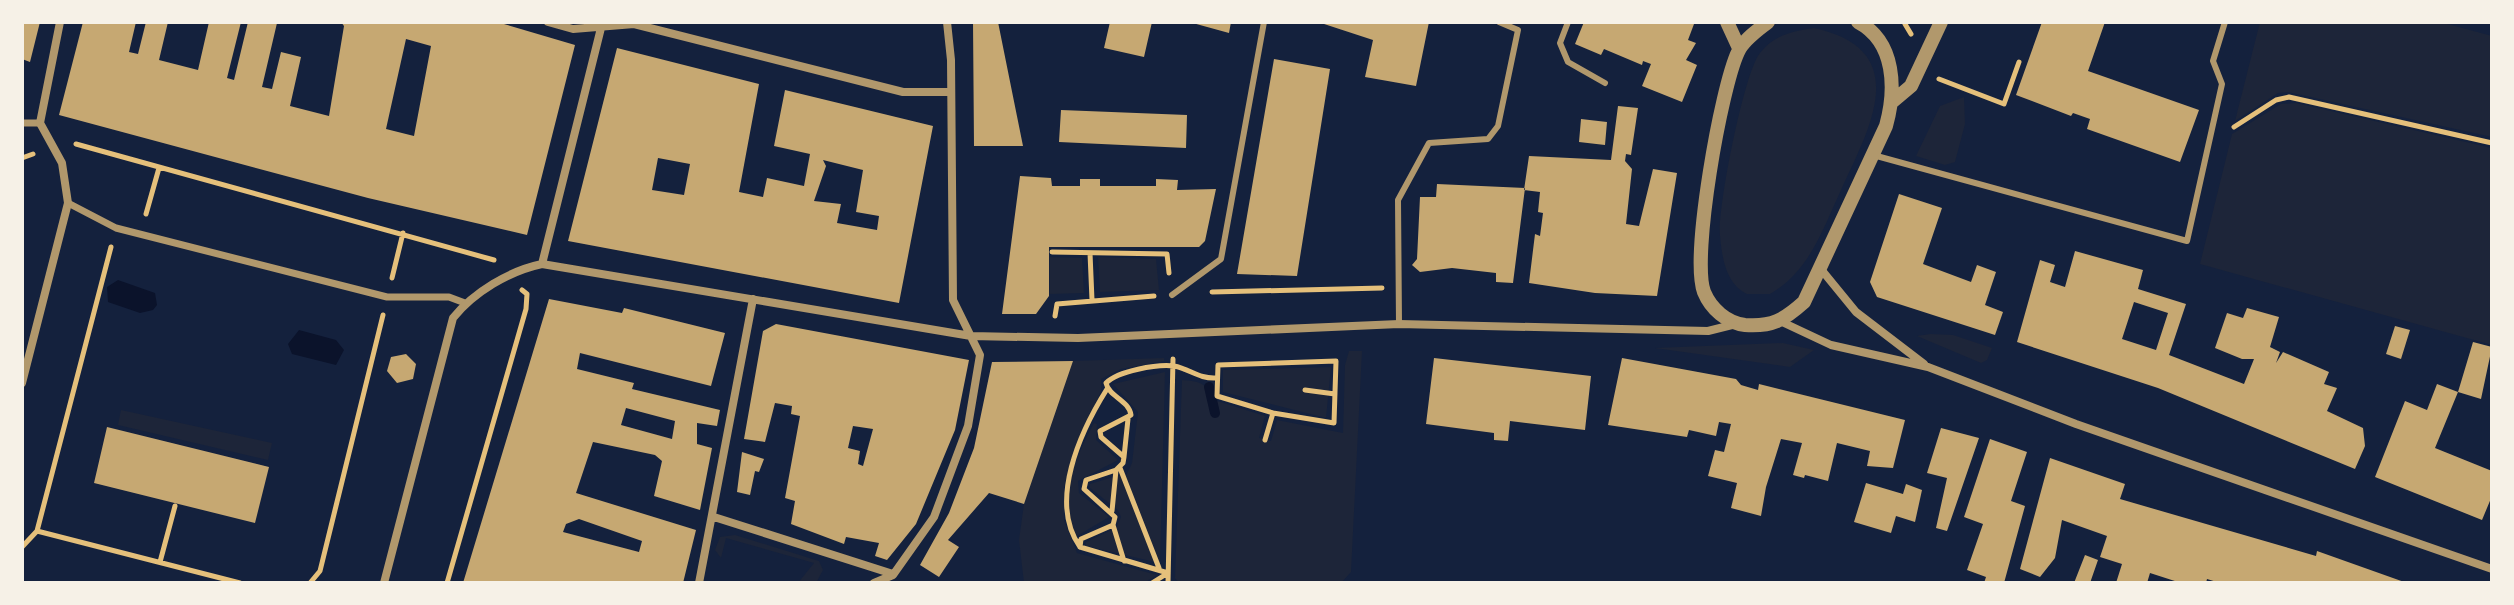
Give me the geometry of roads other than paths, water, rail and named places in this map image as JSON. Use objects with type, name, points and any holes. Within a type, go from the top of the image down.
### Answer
[{"type":"street","points":[[22,383],[68,203],[62,163],[40,123],[60,22]]},
{"type":"street","points":[[548,22],[573,29],[602,24],[634,24],[903,92],[951,92]]},
{"type":"street","points":[[874,583],[893,575],[934,517],[968,426],[980,355],[953,300],[951,92],[947,22]]},
{"type":"street","points":[[1727,22],[1739,48]]},
{"type":"street","points":[[1737,324],[1717,312],[1704,292],[1699,259],[1727,80],[1739,48],[1768,22]]},
{"type":"street","points":[[1892,102],[1911,86],[1941,22]]},
{"type":"street","points":[[542,264],[602,24]]},
{"type":"street","points":[[384,583],[453,318],[465,303],[483,290],[527,267],[542,264],[971,336],[1078,338],[1399,324],[1708,331],[1737,324],[1762,326],[1782,322],[1804,302],[1873,155],[1892,102],[1892,77],[1884,47],[1870,24]]},
{"type":"street","points":[[22,123],[40,123]]},
{"type":"street","points":[[68,203],[116,228],[387,297],[449,297],[465,303]]},
{"type":"street","points":[[1820,268],[1856,312],[1928,367]]},
{"type":"street","points":[[699,583],[714,517],[753,299]]},
{"type":"street","points":[[1782,322],[1831,345],[1928,367],[2076,424],[2492,569]]},
{"type":"street","points":[[714,517],[893,575]]},
{"type":"lane","points":[[1172,295],[1221,259],[1264,22]]},
{"type":"lane","points":[[1399,324],[1398,200],[1429,143],[1488,139],[1498,126],[1518,30],[1499,22]]},
{"type":"lane","points":[[1568,22],[1560,43],[1568,62],[1605,83]]},
{"type":"lane","points":[[1873,155],[2187,241],[2222,84],[2213,61],[2225,22]]},
{"type":"waterway","points":[[1209,387],[1215,413]]}]
